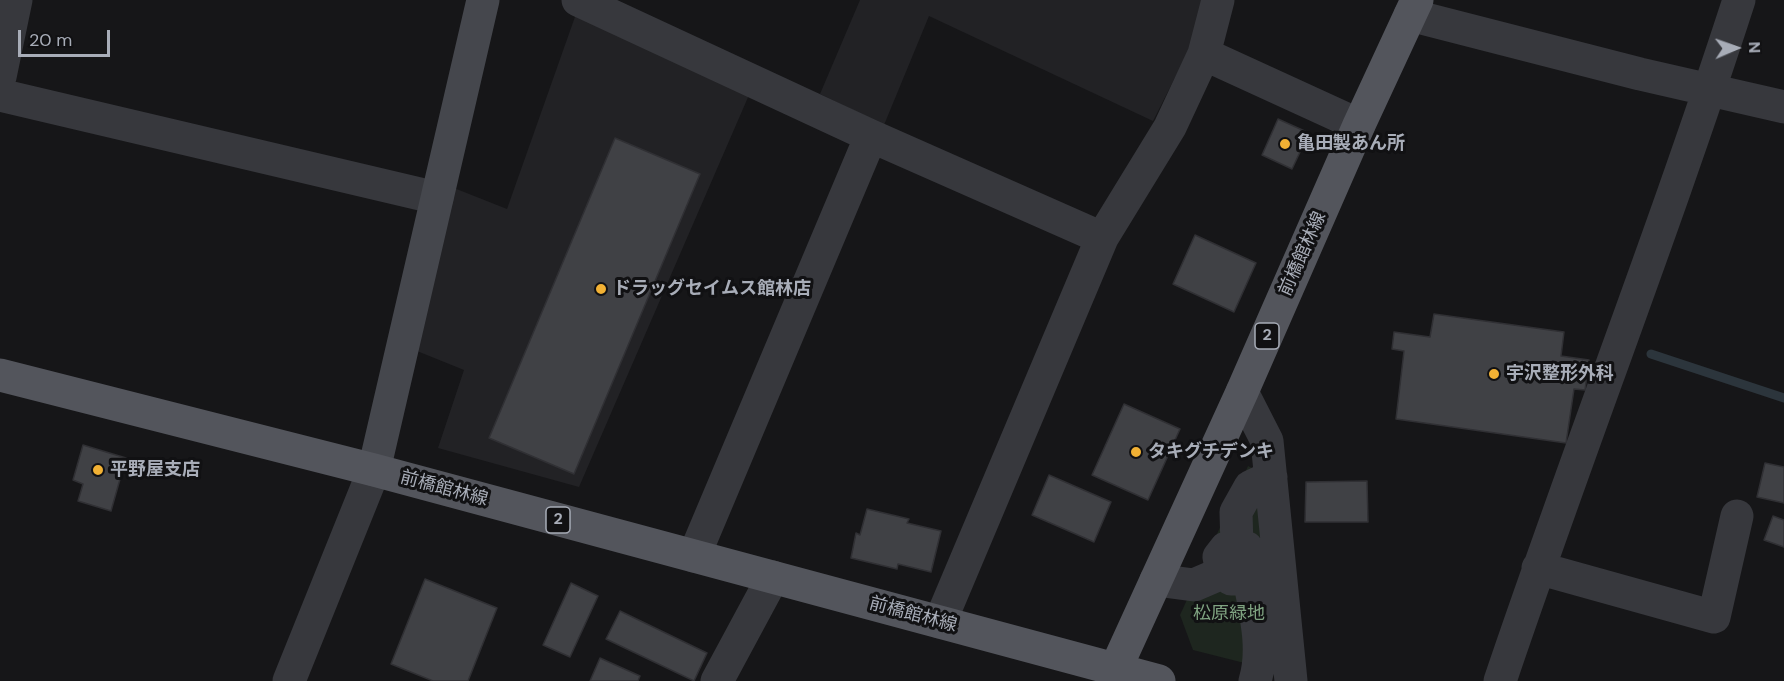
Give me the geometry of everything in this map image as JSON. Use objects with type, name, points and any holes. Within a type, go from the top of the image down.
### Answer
[{"type":"main road","name":"前橋館林線","points":[[0,375],[374,470],[940,622],[1112,675],[1242,392],[1413,8]]},
{"type":"main road","points":[[1112,675],[1159,681]]},
{"type":"street","points":[[0,77],[16,0]]},
{"type":"street","points":[[289,681],[374,470],[483,0]]},
{"type":"street","points":[[578,0],[871,136],[1102,238]]},
{"type":"street","points":[[940,622],[1102,238],[1170,127],[1204,54],[1218,0]]},
{"type":"street","points":[[1500,681],[1538,568],[1710,90],[1739,0]]},
{"type":"street","points":[[1413,8],[1640,74],[1784,107]]},
{"type":"street","points":[[1204,54],[1359,125]]},
{"type":"street","points":[[0,95],[436,198]]},
{"type":"street","points":[[694,556],[871,136]]},
{"type":"street","points":[[1242,392],[1267,441],[1291,681]]},
{"type":"street","points":[[1255,681],[1259,667],[1259,635],[1236,566],[1236,512],[1251,487],[1271,477]]},
{"type":"street","points":[[1538,568],[1714,618],[1737,516]]},
{"type":"street","points":[[1156,580],[1194,585],[1236,566]]},
{"type":"street","points":[[717,681],[773,577]]},
{"type":"shaded area","points":[[860,0],[1202,0],[1189,50],[1153,121],[929,16],[884,125],[820,94]]},
{"type":"shaded area","points":[[576,14],[749,95],[579,487],[438,448],[464,370],[417,351],[454,188],[507,209]]},
{"type":"green space","name":"松原緑地","points":[[1248,466],[1262,473],[1280,672],[1193,650],[1180,615]]},
{"type":"building","name":"亀田製あん所","points":[[1278,119],[1309,133],[1292,169],[1262,155]]},
{"type":"building","points":[[615,138],[700,174],[574,474],[489,438]]},
{"type":"building","points":[[1195,235],[1256,263],[1234,312],[1173,284]]},
{"type":"building","name":"宇沢整形外科","points":[[1434,314],[1564,332],[1561,356],[1589,360],[1585,390],[1574,389],[1566,443],[1396,419],[1404,351],[1392,349],[1394,332],[1430,337]]},
{"type":"building","name":"タキグチデンキ","points":[[1124,404],[1180,429],[1148,500],[1092,475]]},
{"type":"building","points":[[83,445],[126,458],[111,511],[78,501],[83,484],[73,480]]},
{"type":"building","points":[[1765,463],[1784,467],[1784,503],[1757,497]]},
{"type":"building","points":[[1049,475],[1111,502],[1094,542],[1032,515]]},
{"type":"building","points":[[1367,481],[1368,522],[1305,522],[1306,482]]},
{"type":"building","points":[[867,509],[909,519],[907,523],[941,531],[931,572],[898,564],[897,569],[851,558],[856,533],[860,535]]},
{"type":"building","points":[[1773,516],[1784,520],[1784,547],[1764,540]]},
{"type":"building","points":[[425,579],[497,608],[468,681],[433,681],[391,664]]},
{"type":"building","points":[[571,583],[598,596],[570,657],[543,645]]},
{"type":"building","points":[[620,611],[707,653],[694,681],[606,639]]},
{"type":"building","points":[[600,658],[640,676],[638,681],[590,681]]},
{"type":"waterway","points":[[1651,354],[1784,398]]},
{"type":"place","name":"亀田製あん所","points":[[1285,144]]},
{"type":"place","name":"ドラッグセイムス館林店","points":[[601,289]]},
{"type":"place","name":"宇沢整形外科","points":[[1494,374]]},
{"type":"place","name":"タキグチデンキ","points":[[1136,452]]},
{"type":"place","name":"平野屋支店","points":[[98,470]]}]
